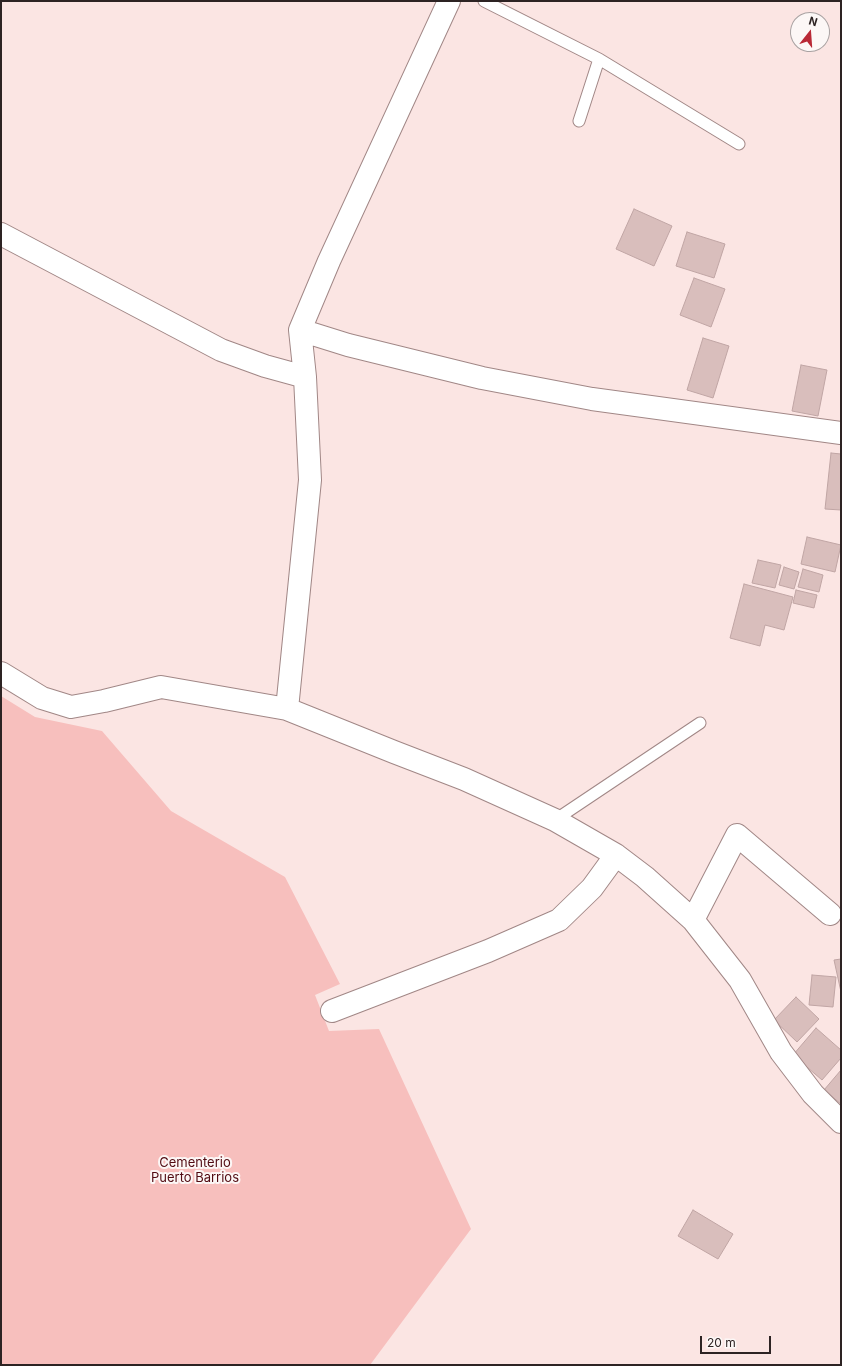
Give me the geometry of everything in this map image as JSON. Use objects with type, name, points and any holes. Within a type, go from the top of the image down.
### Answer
[{"type":"street","points":[[287,710],[310,480],[300,330],[329,261],[449,1]]},
{"type":"street","points":[[1,234],[221,350],[265,366],[304,377]]},
{"type":"street","points":[[300,330],[348,345],[490,380],[592,399],[841,433]]},
{"type":"street","points":[[1,674],[42,698],[71,707],[104,701],[161,687],[287,710],[464,779],[555,820],[616,855],[645,877],[693,920],[740,980],[781,1052],[813,1094],[841,1122]]},
{"type":"street","points":[[693,920],[737,835],[830,914]]},
{"type":"street","points":[[332,1011],[488,951],[559,920],[592,888],[616,855]]},
{"type":"lane","points":[[484,1],[599,59],[740,144]]},
{"type":"lane","points":[[579,121],[599,59]]},
{"type":"lane","points":[[555,820],[700,723]]},
{"type":"green space","name":"Cementerio Puerto Barrios","points":[[1,696],[35,717],[102,731],[171,811],[285,877],[340,984],[315,995],[329,1031],[379,1029],[471,1229],[370,1365],[1,1365]]},
{"type":"building","points":[[634,209],[672,226],[654,266],[616,249]]},
{"type":"building","points":[[687,232],[725,244],[714,278],[676,266]]},
{"type":"building","points":[[694,278],[725,289],[711,327],[680,315]]},
{"type":"building","points":[[703,338],[729,346],[713,398],[687,390]]},
{"type":"building","points":[[801,365],[827,370],[818,416],[792,411]]},
{"type":"building","points":[[831,453],[841,454],[841,510],[825,509]]},
{"type":"building","points":[[807,537],[841,545],[835,572],[801,564]]},
{"type":"building","points":[[758,560],[781,565],[775,588],[752,583]]},
{"type":"building","points":[[784,567],[799,572],[794,589],[779,585]]},
{"type":"building","points":[[803,569],[823,575],[819,592],[798,587]]},
{"type":"building","points":[[744,584],[793,597],[784,630],[765,625],[760,646],[730,638]]},
{"type":"building","points":[[796,590],[817,595],[814,608],[793,603]]},
{"type":"building","points":[[841,959],[841,992],[834,960]]},
{"type":"building","points":[[812,975],[836,977],[833,1007],[809,1005]]},
{"type":"building","points":[[796,997],[819,1019],[797,1042],[774,1020]]},
{"type":"building","points":[[816,1028],[841,1050],[841,1058],[822,1080],[793,1055]]},
{"type":"building","points":[[841,1070],[841,1104],[824,1090]]},
{"type":"building","points":[[693,1210],[733,1234],[718,1259],[678,1236]]}]
